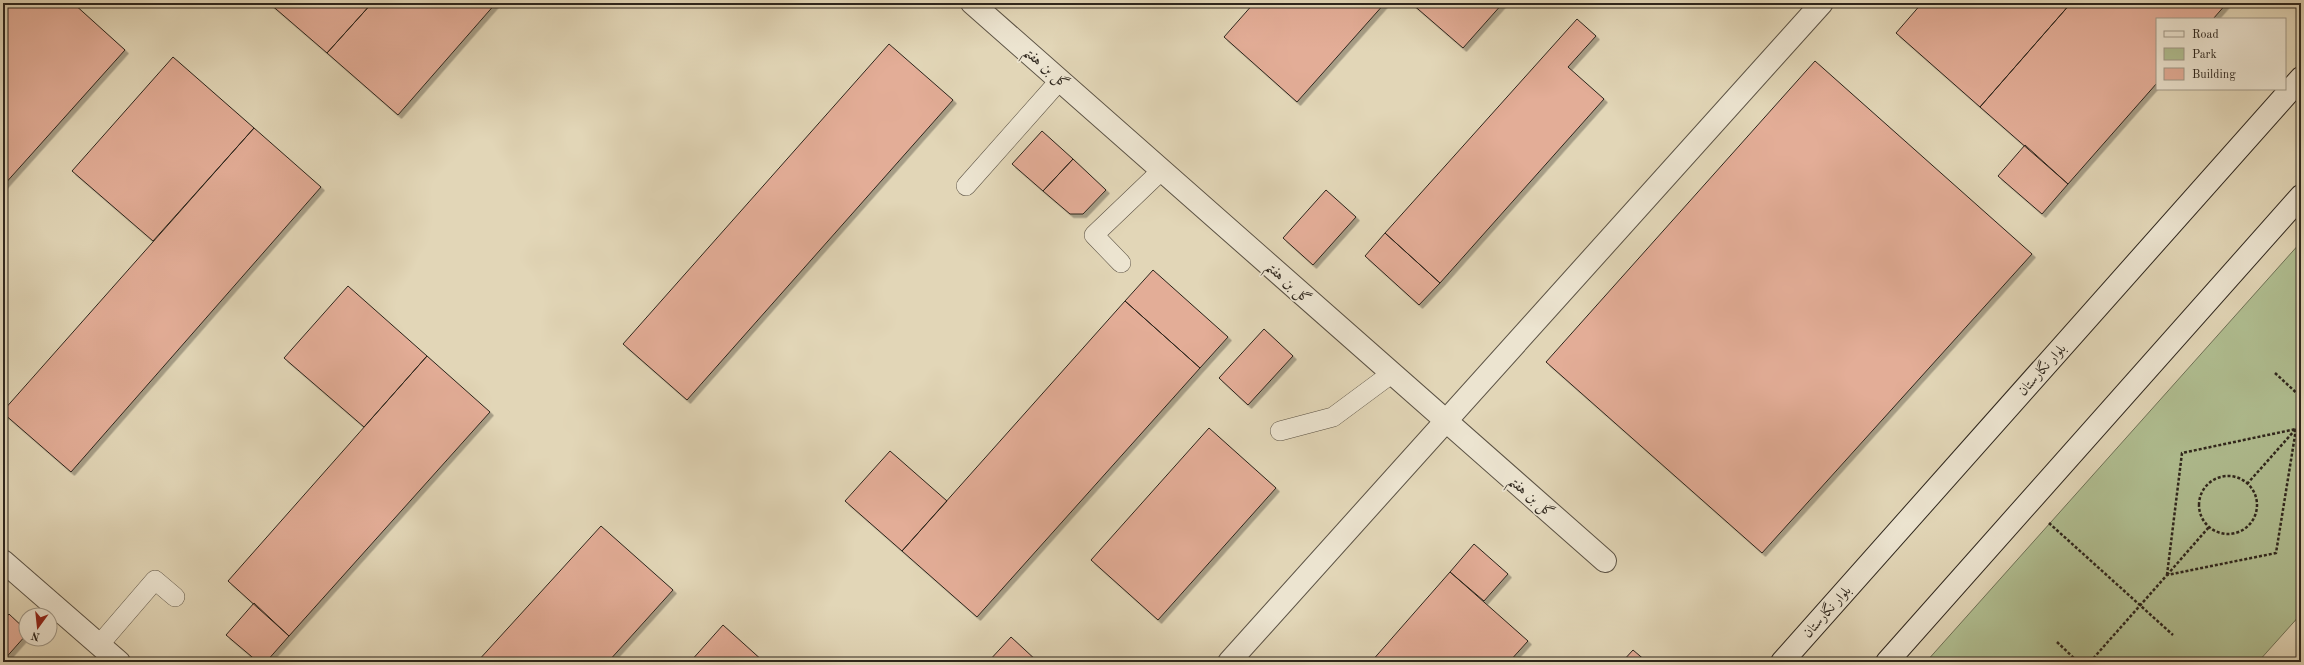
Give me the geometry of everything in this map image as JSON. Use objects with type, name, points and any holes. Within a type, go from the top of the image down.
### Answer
[{"type":"street","name":"گل بن هفتم","points":[[972,3],[1446,423],[1605,561]]},
{"type":"street","points":[[1229,662],[1446,423],[1822,3]]},
{"type":"street","name":"بلوار نگارستان","points":[[1782,662],[2301,78]]},
{"type":"street","points":[[1887,662],[2301,196]]},
{"type":"street","points":[[3,561],[119,662]]},
{"type":"lane","points":[[966,186],[1060,80]]},
{"type":"lane","points":[[1121,263],[1094,235],[1162,170]]},
{"type":"lane","points":[[1280,431],[1333,417],[1391,374]]},
{"type":"lane","points":[[99,645],[155,580],[175,596]]},
{"type":"path","points":[[2274,373],[2301,396]]},
{"type":"path","points":[[2247,484],[2301,423]]},
{"type":"path","points":[[2167,575],[2276,553],[2296,429]]},
{"type":"path","points":[[2167,575],[2182,453],[2296,429]]},
{"type":"path","points":[[2219,477],[2237,478],[2247,484],[2253,492],[2256,502],[2253,519],[2246,528],[2227,534],[2217,532],[2209,527],[2202,518],[2199,509],[2203,490],[2210,482],[2219,477]]},
{"type":"path","points":[[2028,504],[2173,635]]},
{"type":"path","points":[[2090,662],[2209,527]]},
{"type":"path","points":[[2057,642],[2078,662]]},
{"type":"green space","points":[[2301,242],[2301,614],[2258,662],[1926,662]]},
{"type":"building","points":[[7,3],[73,3],[125,50],[3,186],[3,8]]},
{"type":"building","points":[[269,3],[372,3],[327,53]]},
{"type":"building","points":[[372,3],[496,3],[398,115],[327,53]]},
{"type":"building","points":[[1254,3],[1385,3],[1297,102],[1224,37]]},
{"type":"building","points":[[1411,3],[1503,3],[1463,48]]},
{"type":"building","points":[[1922,3],[2071,3],[1980,107],[1896,33]]},
{"type":"building","points":[[2071,3],[2227,3],[2214,18],[2156,18],[2156,84],[2068,184],[1980,107]]},
{"type":"building","points":[[1577,19],[1596,36],[1568,67],[1604,99],[1440,283],[1385,233]]},
{"type":"building","points":[[889,44],[953,100],[687,400],[623,344]]},
{"type":"building","points":[[173,57],[254,128],[153,241],[72,171]]},
{"type":"building","points":[[1815,61],[2032,254],[1762,553],[1546,362]]},
{"type":"building","points":[[254,128],[321,187],[71,472],[3,413],[3,411]]},
{"type":"building","points":[[1042,131],[1073,159],[1043,191],[1012,164]]},
{"type":"building","points":[[2025,145],[2068,184],[2042,214],[1998,176]]},
{"type":"building","points":[[1073,159],[1106,190],[1083,214],[1070,214],[1043,191]]},
{"type":"building","points":[[1326,190],[1356,217],[1313,265],[1283,238]]},
{"type":"building","points":[[1385,233],[1440,283],[1419,305],[1365,256]]},
{"type":"building","points":[[1153,270],[1228,337],[1200,368],[1125,301]]},
{"type":"building","points":[[348,286],[427,356],[364,427],[284,358]]},
{"type":"building","points":[[1125,301],[1200,368],[977,617],[902,551]]},
{"type":"building","points":[[1264,329],[1293,356],[1248,405],[1219,378]]},
{"type":"building","points":[[427,356],[490,412],[289,636],[228,581]]},
{"type":"building","points":[[1209,428],[1276,488],[1158,620],[1091,560]]},
{"type":"building","points":[[890,451],[947,501],[902,551],[845,501]]},
{"type":"building","points":[[601,526],[673,590],[608,662],[477,662]]},
{"type":"building","points":[[1474,544],[1508,574],[1484,601],[1450,572]]},
{"type":"building","points":[[1450,572],[1528,641],[1509,662],[1371,662]]},
{"type":"building","points":[[254,603],[289,636],[266,662],[258,662],[226,635]]},
{"type":"building","points":[[9,614],[18,622],[18,644],[3,661],[3,621]]},
{"type":"building","points":[[723,625],[764,662],[690,662]]},
{"type":"building","points":[[1011,637],[1038,662],[988,662]]},
{"type":"building","points":[[1633,650],[1647,662],[1622,662]]}]
